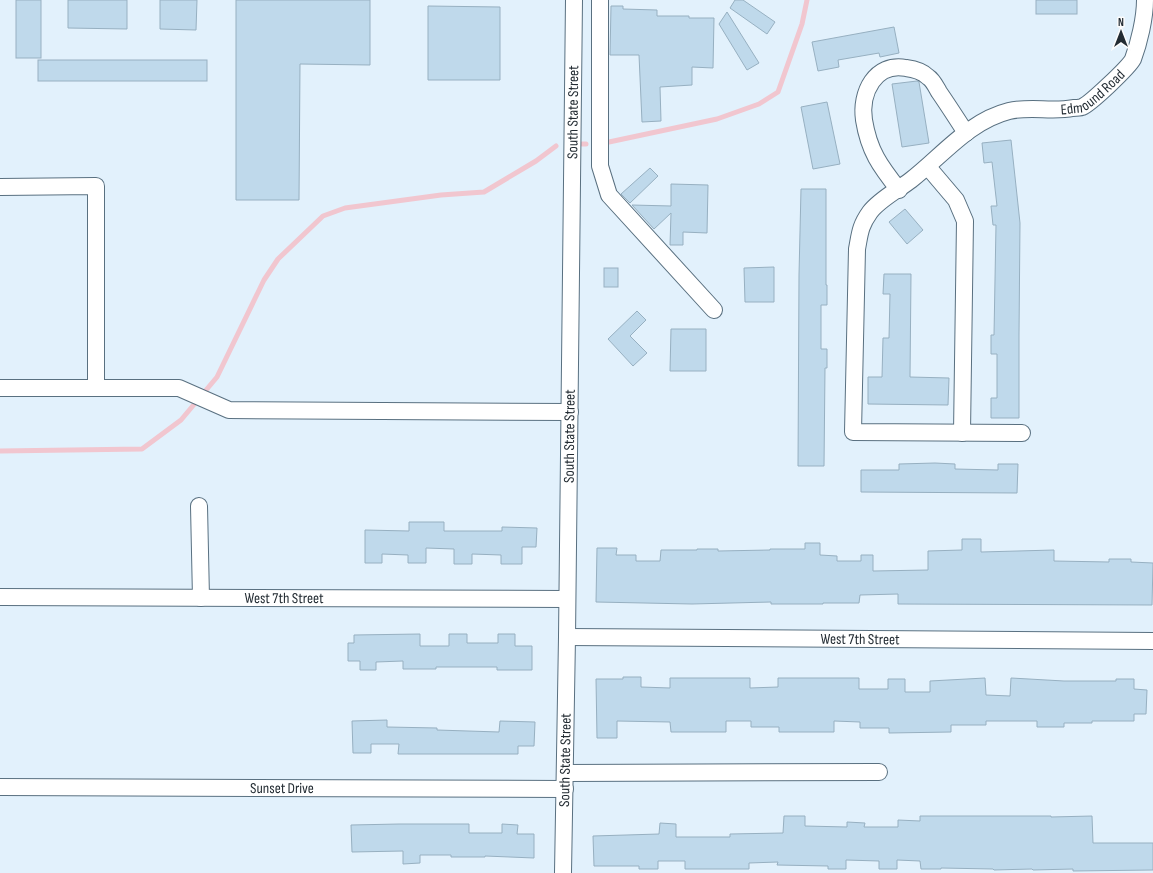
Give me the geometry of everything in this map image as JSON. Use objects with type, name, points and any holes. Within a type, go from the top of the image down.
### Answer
[{"type":"street","name":"South State Street","points":[[563,873],[574,0]]},
{"type":"street","points":[[600,0],[600,166],[609,195],[714,310]]},
{"type":"street","name":"Edmound Road","points":[[966,133],[985,120],[1010,111],[1034,109],[1060,111],[1082,107],[1132,61],[1139,37],[1145,0]]},
{"type":"street","points":[[899,190],[880,166],[873,152],[864,119],[864,97],[871,82],[884,70],[899,66],[917,69],[929,77],[966,133],[899,190],[881,202],[871,211],[860,228],[856,249],[853,432],[1022,433]]},
{"type":"street","points":[[574,90],[600,87]]},
{"type":"street","points":[[928,166],[956,200],[965,221],[962,433]]},
{"type":"street","points":[[0,187],[96,186],[96,388]]},
{"type":"street","points":[[0,388],[179,388],[229,410],[570,412]]},
{"type":"street","points":[[199,506],[201,598]]},
{"type":"street","name":"West 7th Street","points":[[0,597],[567,599]]},
{"type":"street","name":"West 7th Street","points":[[567,637],[1153,641]]},
{"type":"street","points":[[565,773],[879,772]]},
{"type":"street","name":"Sunset Drive","points":[[0,786],[565,789]]},
{"type":"building","points":[[16,0],[41,0],[41,58],[16,58]]},
{"type":"building","points":[[68,0],[127,0],[127,29],[68,28]]},
{"type":"building","points":[[160,0],[197,0],[196,30],[160,29]]},
{"type":"building","points":[[236,0],[370,0],[370,65],[300,64],[299,200],[236,200]]},
{"type":"building","points":[[735,0],[743,0],[775,22],[767,34],[730,8]]},
{"type":"building","points":[[1036,0],[1077,0],[1077,14],[1036,14]]},
{"type":"building","points":[[428,6],[500,7],[500,80],[428,80]]},
{"type":"building","points":[[611,6],[623,6],[623,9],[657,10],[657,16],[714,18],[713,68],[692,67],[692,85],[660,87],[661,121],[642,122],[639,55],[610,55]]},
{"type":"building","points":[[727,12],[759,63],[747,70],[719,24]]},
{"type":"building","points":[[894,27],[899,53],[880,57],[879,53],[838,60],[839,67],[818,71],[812,42]]},
{"type":"building","points":[[38,60],[207,60],[207,81],[38,81]]},
{"type":"building","points":[[919,82],[929,143],[902,147],[892,84]]},
{"type":"building","points":[[827,102],[840,164],[813,169],[801,107]]},
{"type":"building","points":[[1011,140],[1020,223],[1019,418],[991,418],[991,398],[997,398],[997,354],[991,354],[991,335],[994,335],[996,225],[993,225],[991,206],[997,206],[992,162],[984,163],[982,143]]},
{"type":"building","points":[[650,168],[658,176],[630,203],[621,194]]},
{"type":"building","points":[[671,184],[708,185],[707,233],[683,232],[683,245],[670,245],[671,213],[654,229],[632,205],[671,206]]},
{"type":"building","points":[[801,189],[826,189],[827,305],[821,305],[821,349],[827,349],[827,368],[825,368],[824,466],[798,466]]},
{"type":"building","points":[[905,209],[923,230],[907,244],[889,222]]},
{"type":"building","points":[[774,267],[774,302],[745,302],[744,268]]},
{"type":"building","points":[[604,268],[618,268],[618,287],[604,287]]},
{"type":"building","points":[[884,274],[911,274],[910,377],[949,378],[948,405],[868,404],[868,377],[882,377],[883,338],[889,338],[890,294],[883,294]]},
{"type":"building","points":[[637,311],[646,320],[630,336],[647,353],[633,366],[608,339]]},
{"type":"building","points":[[671,329],[706,329],[706,371],[670,371]]},
{"type":"building","points":[[899,464],[955,464],[955,469],[998,470],[998,464],[1018,464],[1017,493],[861,492],[861,470],[899,470]]},
{"type":"building","points":[[409,522],[444,522],[444,531],[502,531],[502,527],[537,528],[536,547],[522,547],[522,564],[501,564],[501,555],[472,554],[472,564],[454,564],[454,549],[426,548],[426,563],[408,563],[408,555],[382,554],[382,563],[365,563],[365,530],[409,531]]},
{"type":"building","points":[[962,539],[981,539],[981,552],[1054,550],[1054,561],[1109,562],[1109,559],[1131,559],[1131,562],[1153,563],[1152,605],[898,604],[898,594],[860,595],[859,603],[823,604],[771,604],[771,602],[692,604],[596,602],[597,548],[617,548],[616,555],[636,555],[636,561],[660,561],[661,550],[718,549],[718,551],[805,549],[805,543],[820,543],[820,555],[837,556],[837,561],[861,561],[861,555],[873,555],[873,571],[928,570],[928,551],[962,550]]},
{"type":"building","points":[[420,634],[420,646],[449,646],[449,634],[467,634],[467,643],[498,643],[498,634],[515,634],[515,646],[532,646],[532,670],[497,670],[497,667],[436,667],[436,669],[403,669],[403,661],[376,662],[376,670],[360,670],[360,661],[348,661],[348,643],[354,643],[354,635]]},
{"type":"building","points":[[623,677],[641,677],[641,687],[670,688],[670,678],[750,678],[750,688],[778,687],[778,678],[859,678],[859,689],[888,689],[888,679],[905,679],[905,692],[930,692],[930,681],[985,678],[986,695],[1010,696],[1011,678],[1064,681],[1116,681],[1116,679],[1134,679],[1134,689],[1147,690],[1146,714],[1134,714],[1134,721],[1064,723],[1064,727],[1037,727],[1037,721],[986,721],[986,725],[951,725],[951,732],[889,733],[889,728],[860,728],[860,722],[834,721],[834,732],[779,732],[779,727],[751,727],[751,721],[726,721],[726,732],[671,732],[670,722],[617,721],[617,738],[597,738],[596,679],[623,679]]},
{"type":"building","points":[[387,720],[387,727],[437,728],[437,730],[499,732],[500,721],[535,722],[534,746],[518,746],[518,754],[398,754],[399,744],[371,744],[371,753],[353,753],[352,721]]},
{"type":"building","points":[[784,816],[805,816],[805,826],[847,827],[847,822],[865,823],[864,827],[898,827],[898,820],[920,821],[920,816],[1092,816],[1093,843],[1153,843],[1153,870],[1073,871],[1073,869],[921,869],[920,861],[897,860],[897,869],[879,869],[879,861],[846,860],[846,869],[828,869],[828,866],[777,865],[778,862],[749,863],[749,869],[685,869],[685,861],[658,861],[658,869],[639,869],[639,866],[594,866],[593,836],[659,834],[660,823],[676,824],[676,837],[730,837],[730,834],[783,833]]},
{"type":"building","points":[[469,824],[469,833],[502,833],[502,824],[518,825],[517,834],[534,834],[534,858],[420,855],[420,863],[403,864],[403,851],[352,852],[351,825]]},
{"type":"waterway","points":[[609,142],[717,119],[759,104],[778,92],[802,24],[807,0]]},
{"type":"waterway","points":[[0,451],[142,449],[181,420],[217,377],[264,280],[278,259],[323,216],[345,208],[441,195],[484,192],[536,161],[556,146]]}]
